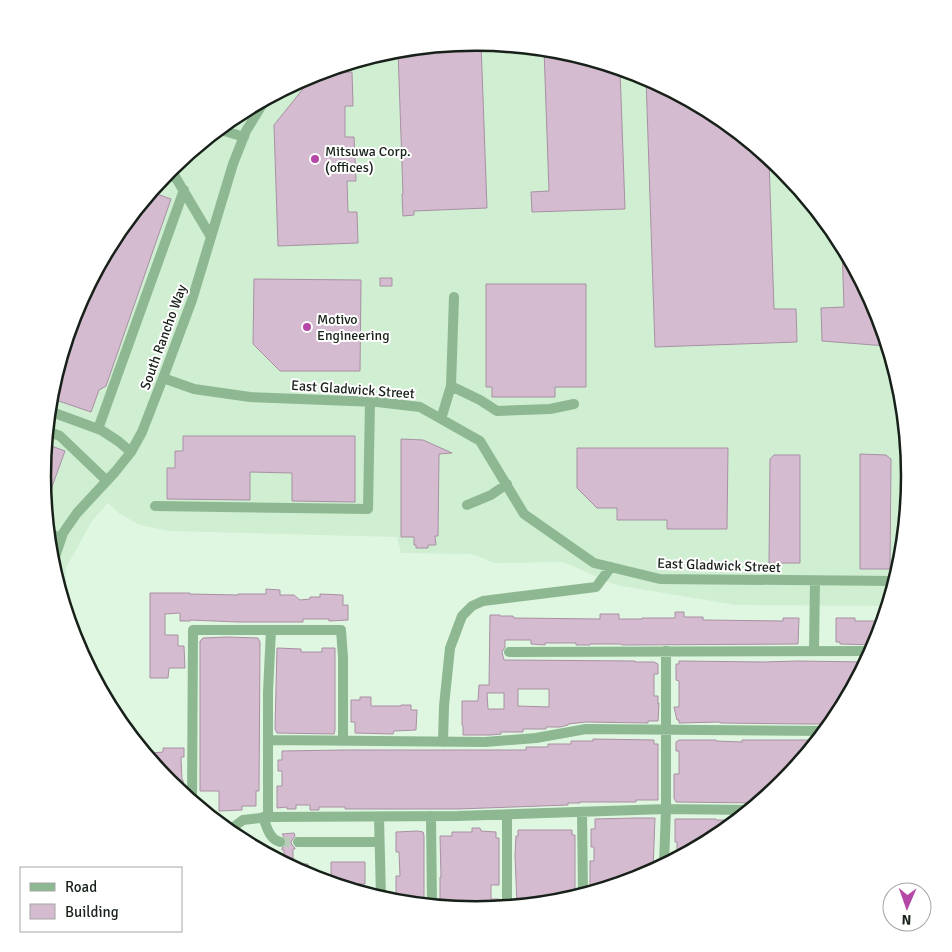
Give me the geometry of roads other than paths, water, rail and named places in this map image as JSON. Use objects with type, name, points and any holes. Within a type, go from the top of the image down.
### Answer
[{"type":"street","name":"South Rancho Way","points":[[58,550],[63,534],[77,513],[116,472],[132,452],[142,432],[192,300],[233,164],[244,137],[258,112]]},
{"type":"street","points":[[227,132],[244,137]]},
{"type":"street","points":[[173,179],[184,190],[211,237]]},
{"type":"street","points":[[98,429],[184,190]]},
{"type":"street","points":[[441,419],[451,386],[454,297]]},
{"type":"street","name":"East Gladwick Street","points":[[163,378],[194,389],[250,397],[370,402],[420,407],[480,441],[524,514],[594,563],[660,579],[887,581]]},
{"type":"street","points":[[451,386],[480,400],[497,411],[550,408],[574,404]]},
{"type":"street","points":[[154,506],[368,509],[370,402]]},
{"type":"street","points":[[56,414],[98,429],[132,452]]},
{"type":"street","points":[[54,434],[60,436],[107,481]]},
{"type":"street","points":[[467,504],[491,495],[507,484]]},
{"type":"street","points":[[56,537],[61,540]]},
{"type":"street","points":[[443,742],[450,648],[462,616],[472,606],[483,601],[596,587],[611,567]]},
{"type":"street","points":[[814,650],[816,581]]},
{"type":"street","points":[[192,791],[193,630],[341,630],[343,657],[343,741]]},
{"type":"street","points":[[271,630],[266,817],[269,834],[276,841],[280,842]]},
{"type":"street","points":[[664,857],[666,651]]},
{"type":"street","points":[[509,652],[863,651]]},
{"type":"street","points":[[269,740],[485,742],[536,738],[586,729],[816,731]]},
{"type":"street","points":[[235,825],[243,820],[266,817],[507,815],[666,809],[739,810]]},
{"type":"street","points":[[582,812],[582,887]]},
{"type":"street","points":[[507,815],[507,900]]},
{"type":"street","points":[[379,816],[381,890]]},
{"type":"street","points":[[431,816],[432,898]]},
{"type":"street","points":[[298,842],[379,842]]},
{"type":"tunnel","points":[[280,842],[298,842]]},
{"type":"place","name":"Mitsuwa Corp. (offices)","points":[[315,159]]},
{"type":"place","name":"Motivo Engineering","points":[[307,327]]}]
